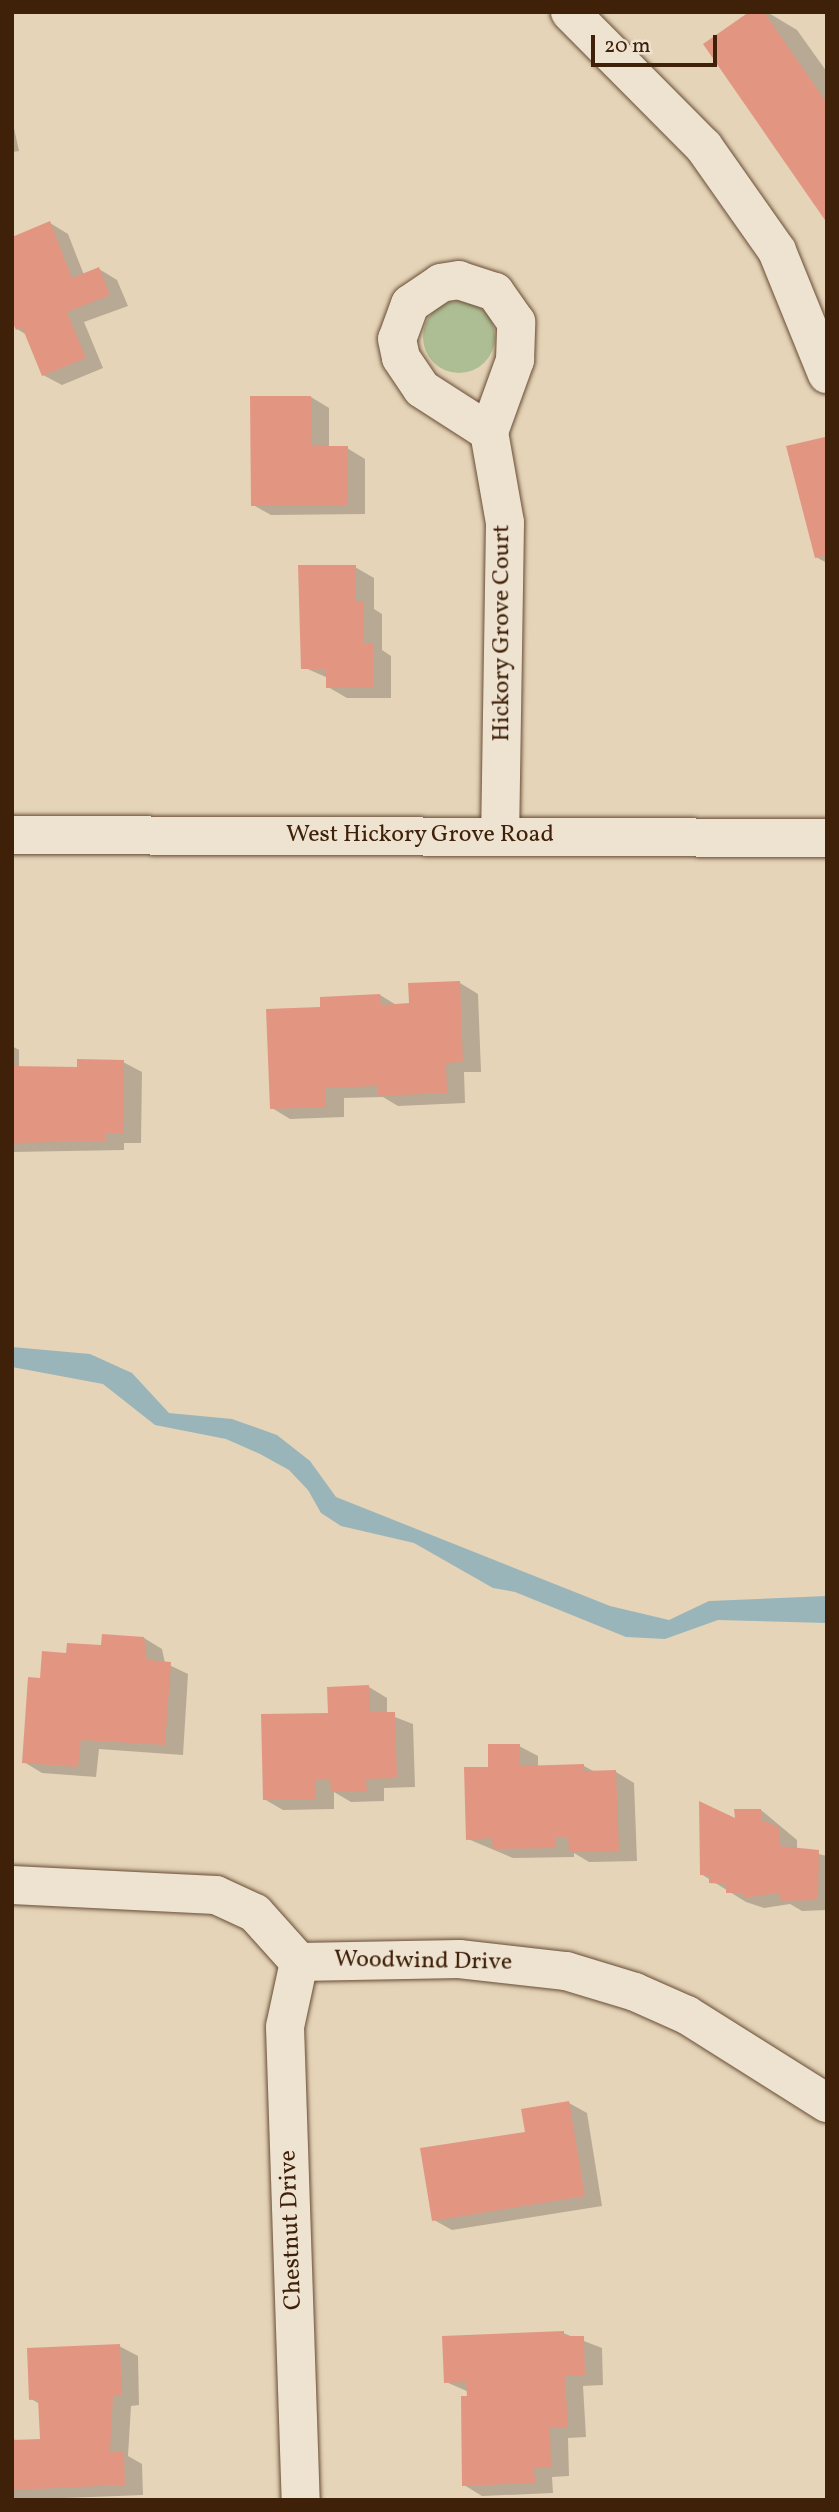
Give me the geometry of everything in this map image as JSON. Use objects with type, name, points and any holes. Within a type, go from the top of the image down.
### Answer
[{"type":"street","points":[[584,17],[704,147],[777,251],[817,314],[827,374]]},
{"type":"street","name":"Hickory Grove Court","points":[[489,432],[505,523],[500,836]]},
{"type":"street","name":"West Hickory Grove Road","points":[[12,835],[827,838]]},
{"type":"street","name":"Woodwind Drive","points":[[12,1885],[216,1895],[256,1913],[299,1962],[459,1959],[566,1971],[635,1992],[687,2015],[827,2104]]},
{"type":"street","name":"Chestnut Drive","points":[[299,1962],[285,2027],[301,2500]]},
{"type":"green space","points":[[459,301],[479,307],[489,317],[495,337],[489,357],[479,367],[459,373],[439,367],[429,357],[423,337],[429,317],[439,307]]},
{"type":"water","points":[[12,1347],[90,1354],[132,1373],[169,1413],[232,1419],[277,1435],[310,1461],[336,1497],[610,1606],[669,1620],[709,1601],[827,1596],[827,1623],[718,1620],[665,1639],[626,1637],[515,1592],[493,1588],[414,1543],[341,1526],[321,1513],[308,1490],[289,1470],[260,1454],[226,1439],[155,1425],[103,1384],[12,1367]]},
{"type":"building","points":[[749,12],[764,12],[827,103],[827,223],[703,44]]},
{"type":"building","points":[[50,221],[72,278],[99,267],[110,295],[67,312],[86,358],[42,376],[22,327],[16,330],[12,321],[12,237]]},
{"type":"building","points":[[250,396],[311,396],[312,446],[348,446],[348,505],[251,506]]},
{"type":"building","points":[[825,437],[827,555],[815,558],[786,446]]},
{"type":"building","points":[[298,565],[356,565],[356,602],[364,602],[364,643],[373,643],[373,688],[326,688],[326,669],[301,669]]},
{"type":"building","points":[[460,981],[463,1062],[446,1063],[447,1093],[378,1096],[378,1086],[326,1088],[326,1107],[270,1109],[266,1009],[320,1007],[320,997],[380,994],[381,1005],[409,1003],[408,983]]},
{"type":"building","points":[[77,1059],[124,1060],[123,1134],[106,1134],[106,1141],[12,1143],[12,1066],[77,1067]]},
{"type":"building","points":[[102,1634],[144,1637],[147,1660],[171,1662],[165,1745],[81,1740],[78,1767],[22,1763],[28,1677],[40,1678],[42,1651],[66,1653],[67,1643],[101,1645]]},
{"type":"building","points":[[369,1685],[370,1712],[395,1712],[397,1778],[366,1779],[367,1792],[331,1792],[330,1779],[316,1779],[316,1799],[263,1800],[261,1714],[328,1713],[327,1687]]},
{"type":"building","points":[[488,1744],[520,1744],[520,1766],[584,1764],[584,1771],[616,1770],[619,1851],[569,1852],[568,1837],[555,1837],[556,1848],[493,1849],[492,1838],[466,1840],[464,1767],[488,1767]]},
{"type":"building","points":[[699,1801],[735,1818],[734,1809],[761,1809],[761,1820],[779,1827],[780,1846],[819,1850],[818,1900],[782,1901],[778,1893],[744,1898],[744,1893],[726,1893],[726,1884],[709,1883],[709,1875],[700,1875]]},
{"type":"building","points":[[569,2101],[585,2196],[432,2221],[420,2148],[525,2132],[521,2109]]},
{"type":"building","points":[[564,2331],[564,2336],[584,2336],[585,2375],[565,2376],[568,2428],[550,2428],[551,2467],[534,2467],[535,2483],[462,2486],[461,2396],[467,2396],[466,2382],[444,2383],[442,2336]]},
{"type":"building","points":[[120,2344],[122,2396],[113,2396],[110,2451],[124,2451],[125,2485],[12,2490],[12,2440],[40,2439],[38,2399],[29,2400],[27,2348]]}]
